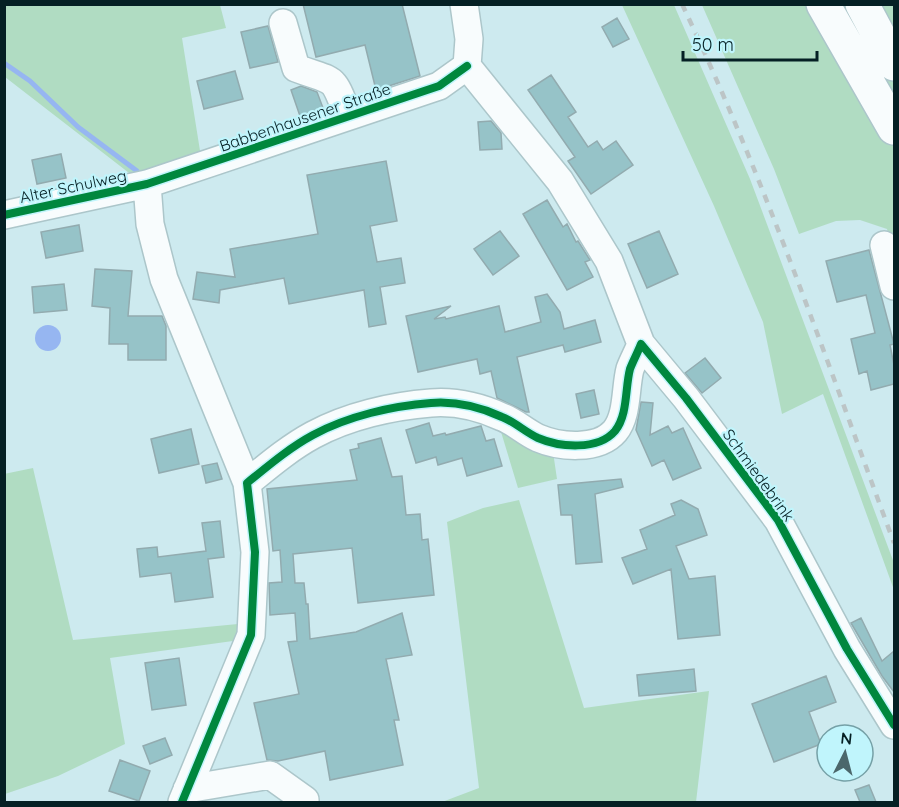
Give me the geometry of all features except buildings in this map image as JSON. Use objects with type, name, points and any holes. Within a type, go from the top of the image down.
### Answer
[{"type":"highway","points":[[824,4],[894,128]]},
{"type":"highway","points":[[862,4],[894,64]]},
{"type":"street","points":[[246,483],[312,435],[342,421],[432,403],[467,404],[504,418],[537,437],[553,443],[578,445],[603,441],[616,430],[623,413],[631,368],[641,344],[609,261],[560,181],[467,66],[468,39],[464,4]]},
{"type":"street","points":[[283,23],[296,68],[326,77],[336,85],[348,116]]},
{"type":"street","name":"Babbenhausener Straße","points":[[147,184],[439,86],[467,66]]},
{"type":"street","points":[[147,184],[150,224],[164,279],[246,483],[255,552],[251,635],[185,796]]},
{"type":"street","name":"Alter Schulweg","points":[[4,214],[147,184]]},
{"type":"street","points":[[884,245],[894,286]]},
{"type":"street","name":"Schmiedebrink","points":[[641,344],[686,398],[778,520],[847,649],[894,725]]},
{"type":"street","points":[[185,796],[270,775],[305,802]]},
{"type":"green space","points":[[4,5],[220,5],[226,28],[182,38],[201,157],[133,176],[5,77]]},
{"type":"green space","points":[[622,5],[674,5],[750,179],[894,563],[894,590],[823,394],[782,414],[763,322],[714,206]]},
{"type":"green space","points":[[702,5],[894,5],[894,251],[887,229],[860,220],[836,221],[799,234],[774,169]]},
{"type":"green space","points":[[498,422],[553,452],[557,479],[518,488]]},
{"type":"green space","points":[[33,468],[73,640],[248,623],[240,640],[110,658],[125,744],[58,776],[5,794],[4,474]]},
{"type":"green space","points":[[519,500],[584,708],[709,691],[696,802],[442,802],[479,788],[447,522],[483,508]]},
{"type":"water","points":[[48,325],[57,329],[61,338],[57,347],[48,351],[39,347],[35,338],[39,329]]},
{"type":"waterway","points":[[4,63],[30,81],[78,127],[137,171]]},
{"type":"railway","points":[[682,4],[768,204],[894,543]]},
{"type":"cycle path","points":[[4,215],[147,184],[439,86],[467,66]]},
{"type":"cycle path","points":[[182,802],[251,635],[255,552],[247,483],[296,446],[327,428],[370,413],[416,404],[459,404],[494,413],[538,438],[556,444],[578,445],[599,442],[608,437],[619,425],[624,409],[628,376],[641,344],[686,398],[778,520],[847,649],[894,725]]}]
